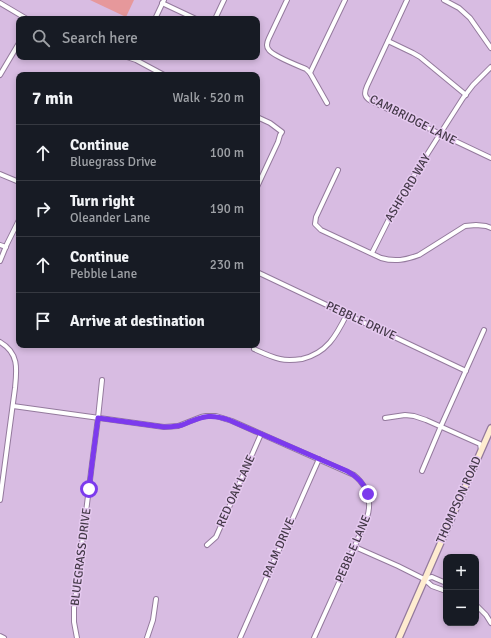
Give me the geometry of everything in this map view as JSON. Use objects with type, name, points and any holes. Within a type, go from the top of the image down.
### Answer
[{"type":"street","points":[[216,16],[224,0]]},
{"type":"street","points":[[287,0],[267,42],[268,47],[275,55],[306,69],[328,103]]},
{"type":"street","points":[[310,73],[346,0]]},
{"type":"street","name":"CAMBRIDGE LANE","points":[[407,0],[364,93],[367,99],[491,158]]},
{"type":"street","points":[[444,0],[459,8],[470,18],[491,48]]},
{"type":"street","points":[[156,16],[163,2],[190,16]]},
{"type":"street","points":[[0,3],[22,16]]},
{"type":"street","points":[[388,41],[420,57],[466,95]]},
{"type":"street","points":[[0,75],[16,48]]},
{"type":"street","points":[[139,60],[159,72]]},
{"type":"street","name":"ASHFORD WAY","points":[[372,254],[399,199],[440,134],[473,85],[491,67]]},
{"type":"street","points":[[260,118],[270,123],[282,132],[260,181]]},
{"type":"street","points":[[338,170],[316,216],[315,224],[322,230],[386,260],[398,261],[419,255],[465,226],[476,225],[491,228]]},
{"type":"street","points":[[0,174],[16,181]]},
{"type":"street","points":[[0,261],[16,226]]},
{"type":"street","points":[[0,245],[6,247]]},
{"type":"street","name":"PEBBLE DRIVE","points":[[260,273],[466,370]]},
{"type":"street","points":[[254,349],[271,357],[286,360],[297,360],[311,356],[321,351],[332,340],[347,314]]},
{"type":"street","points":[[422,471],[484,330]]},
{"type":"street","points":[[0,342],[12,354],[16,364],[16,382],[0,500]]},
{"type":"street","name":"BLUEGRASS DRIVE","points":[[77,638],[74,622],[74,608],[102,380]]},
{"type":"street","name":"PEBBLE LANE","points":[[13,406],[169,427],[178,426],[201,417],[216,416],[232,421],[354,475],[366,490],[369,510],[355,547],[316,637]]},
{"type":"street","points":[[385,418],[410,415],[426,420],[480,444],[481,450]]},
{"type":"street","name":"THOMPSON ROAD","points":[[399,638],[491,428]]},
{"type":"street","name":"RED OAK LANE","points":[[207,545],[216,537],[261,434]]},
{"type":"street","name":"PALM DRIVE","points":[[240,638],[319,459]]},
{"type":"street","points":[[355,547],[391,562],[424,579],[432,586],[443,590]]},
{"type":"street","points":[[424,579],[432,577],[443,582]]},
{"type":"street","points":[[147,638],[153,620],[156,598]]},
{"type":"street","points":[[479,608],[491,622]]},
{"type":"street","points":[[0,636],[4,638]]},
{"type":"shaded area","points":[[90,0],[134,0],[126,16]]},
{"type":"route","points":[[89,489],[98,418],[174,427],[201,417],[216,416],[222,417],[347,471],[357,477],[368,494]]}]
